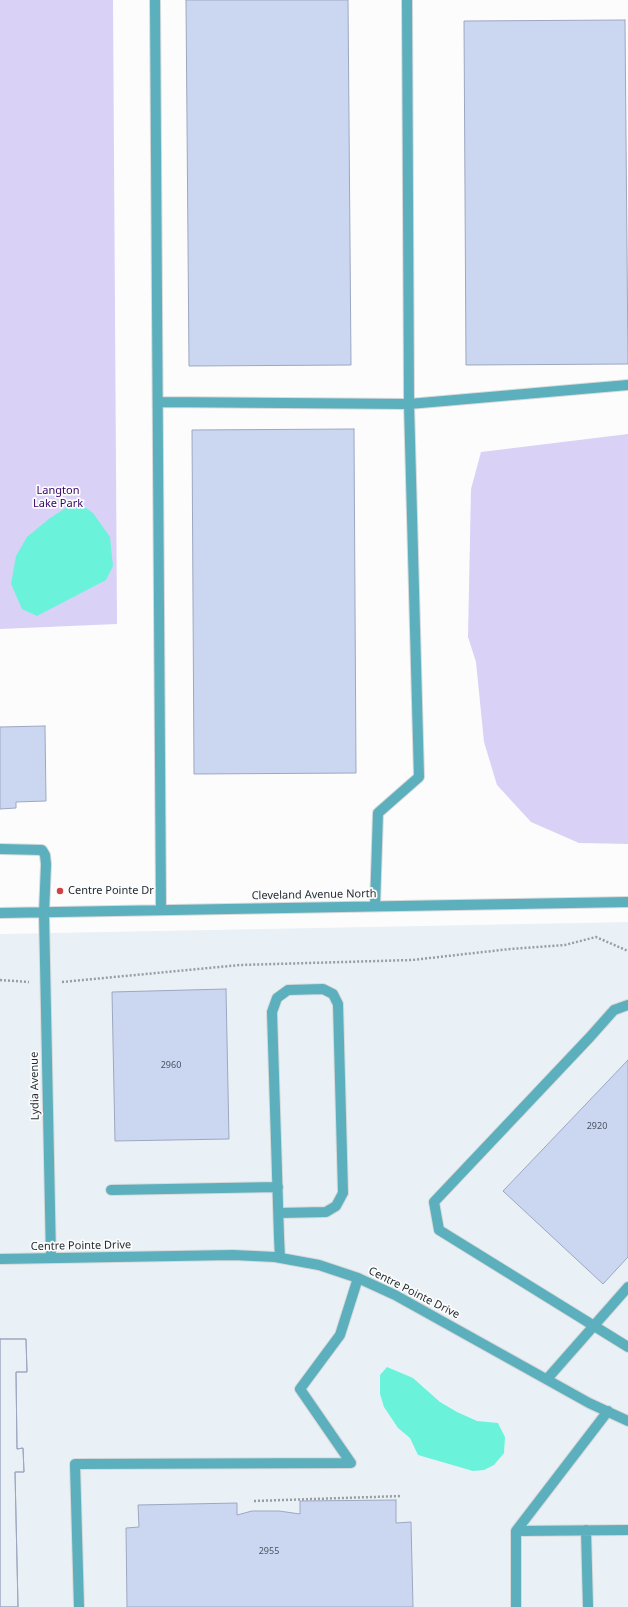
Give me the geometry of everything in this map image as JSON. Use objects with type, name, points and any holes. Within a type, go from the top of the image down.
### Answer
[{"type":"street","points":[[155,0],[161,910]]},
{"type":"street","points":[[375,906],[378,813],[419,777],[409,404],[407,0]]},
{"type":"street","points":[[158,402],[409,404],[628,385]]},
{"type":"street","name":"Lydia Avenue","points":[[0,850],[42,850],[46,864],[44,913],[51,1258]]},
{"type":"street","name":"Cleveland Avenue North","points":[[0,914],[628,902]]},
{"type":"street","points":[[279,1213],[326,1212],[336,1206],[343,1193],[338,1004],[333,994],[323,989],[288,990],[282,993],[273,1005],[280,1258]]},
{"type":"street","points":[[628,1005],[614,1010],[434,1202],[439,1230],[628,1347]]},
{"type":"street","points":[[112,1190],[278,1187]]},
{"type":"street","name":"Centre Pointe Drive","points":[[0,1259],[233,1255],[280,1258],[319,1265],[358,1278],[395,1295],[547,1379],[628,1421]]},
{"type":"street","points":[[78,1607],[76,1464],[351,1463],[300,1389],[340,1335],[358,1278]]},
{"type":"street","points":[[547,1379],[592,1325],[628,1287]]},
{"type":"street","points":[[516,1607],[516,1531],[608,1411]]},
{"type":"street","points":[[586,1530],[588,1607]]},
{"type":"street","points":[[516,1531],[628,1530]]},
{"type":"path","points":[[0,980],[45,982],[76,981],[240,965],[412,960],[510,949],[565,945],[596,937],[628,951]]},
{"type":"path","points":[[254,1501],[402,1496]]},
{"type":"shaded area","points":[[72,504],[82,505],[93,513],[110,537],[113,566],[106,580],[37,616],[22,609],[11,584],[16,556],[27,537],[50,518]]},
{"type":"shaded area","points":[[628,922],[628,1607],[0,1607],[0,934]]},
{"type":"shaded area","points":[[387,1367],[413,1378],[440,1402],[457,1412],[477,1421],[498,1423],[505,1437],[504,1453],[494,1465],[484,1470],[473,1471],[418,1455],[410,1438],[398,1428],[384,1407],[380,1394],[380,1375]]},
{"type":"green space","name":"Langton Lake Park","points":[[0,0],[113,0],[117,624],[0,629]]},
{"type":"green space","points":[[628,434],[628,844],[579,843],[531,822],[497,785],[484,742],[476,662],[468,637],[471,489],[481,452]]},
{"type":"building","points":[[186,0],[348,0],[351,365],[189,366]]},
{"type":"building","points":[[625,20],[628,364],[466,365],[464,21]]},
{"type":"building","points":[[354,429],[356,773],[194,774],[192,430]]},
{"type":"building","points":[[45,726],[46,801],[16,802],[16,808],[0,809],[0,727]]},
{"type":"building","points":[[226,989],[229,1139],[115,1141],[112,992]]},
{"type":"building","points":[[628,1060],[628,1257],[603,1284],[503,1191]]},
{"type":"building","points":[[0,1339],[26,1339],[27,1372],[16,1372],[17,1449],[23,1448],[24,1472],[15,1472],[18,1607],[0,1607]]},
{"type":"building","points":[[0,1339],[26,1339],[27,1372],[16,1372],[17,1449],[23,1448],[24,1472],[15,1472],[18,1607],[0,1607]]},
{"type":"building","points":[[396,1500],[396,1523],[411,1522],[413,1607],[127,1607],[126,1528],[139,1527],[138,1505],[237,1503],[237,1515],[252,1511],[279,1511],[300,1514],[300,1501]]},
{"type":"place","name":"Centre Pointe Dr","points":[[60,891]]}]
